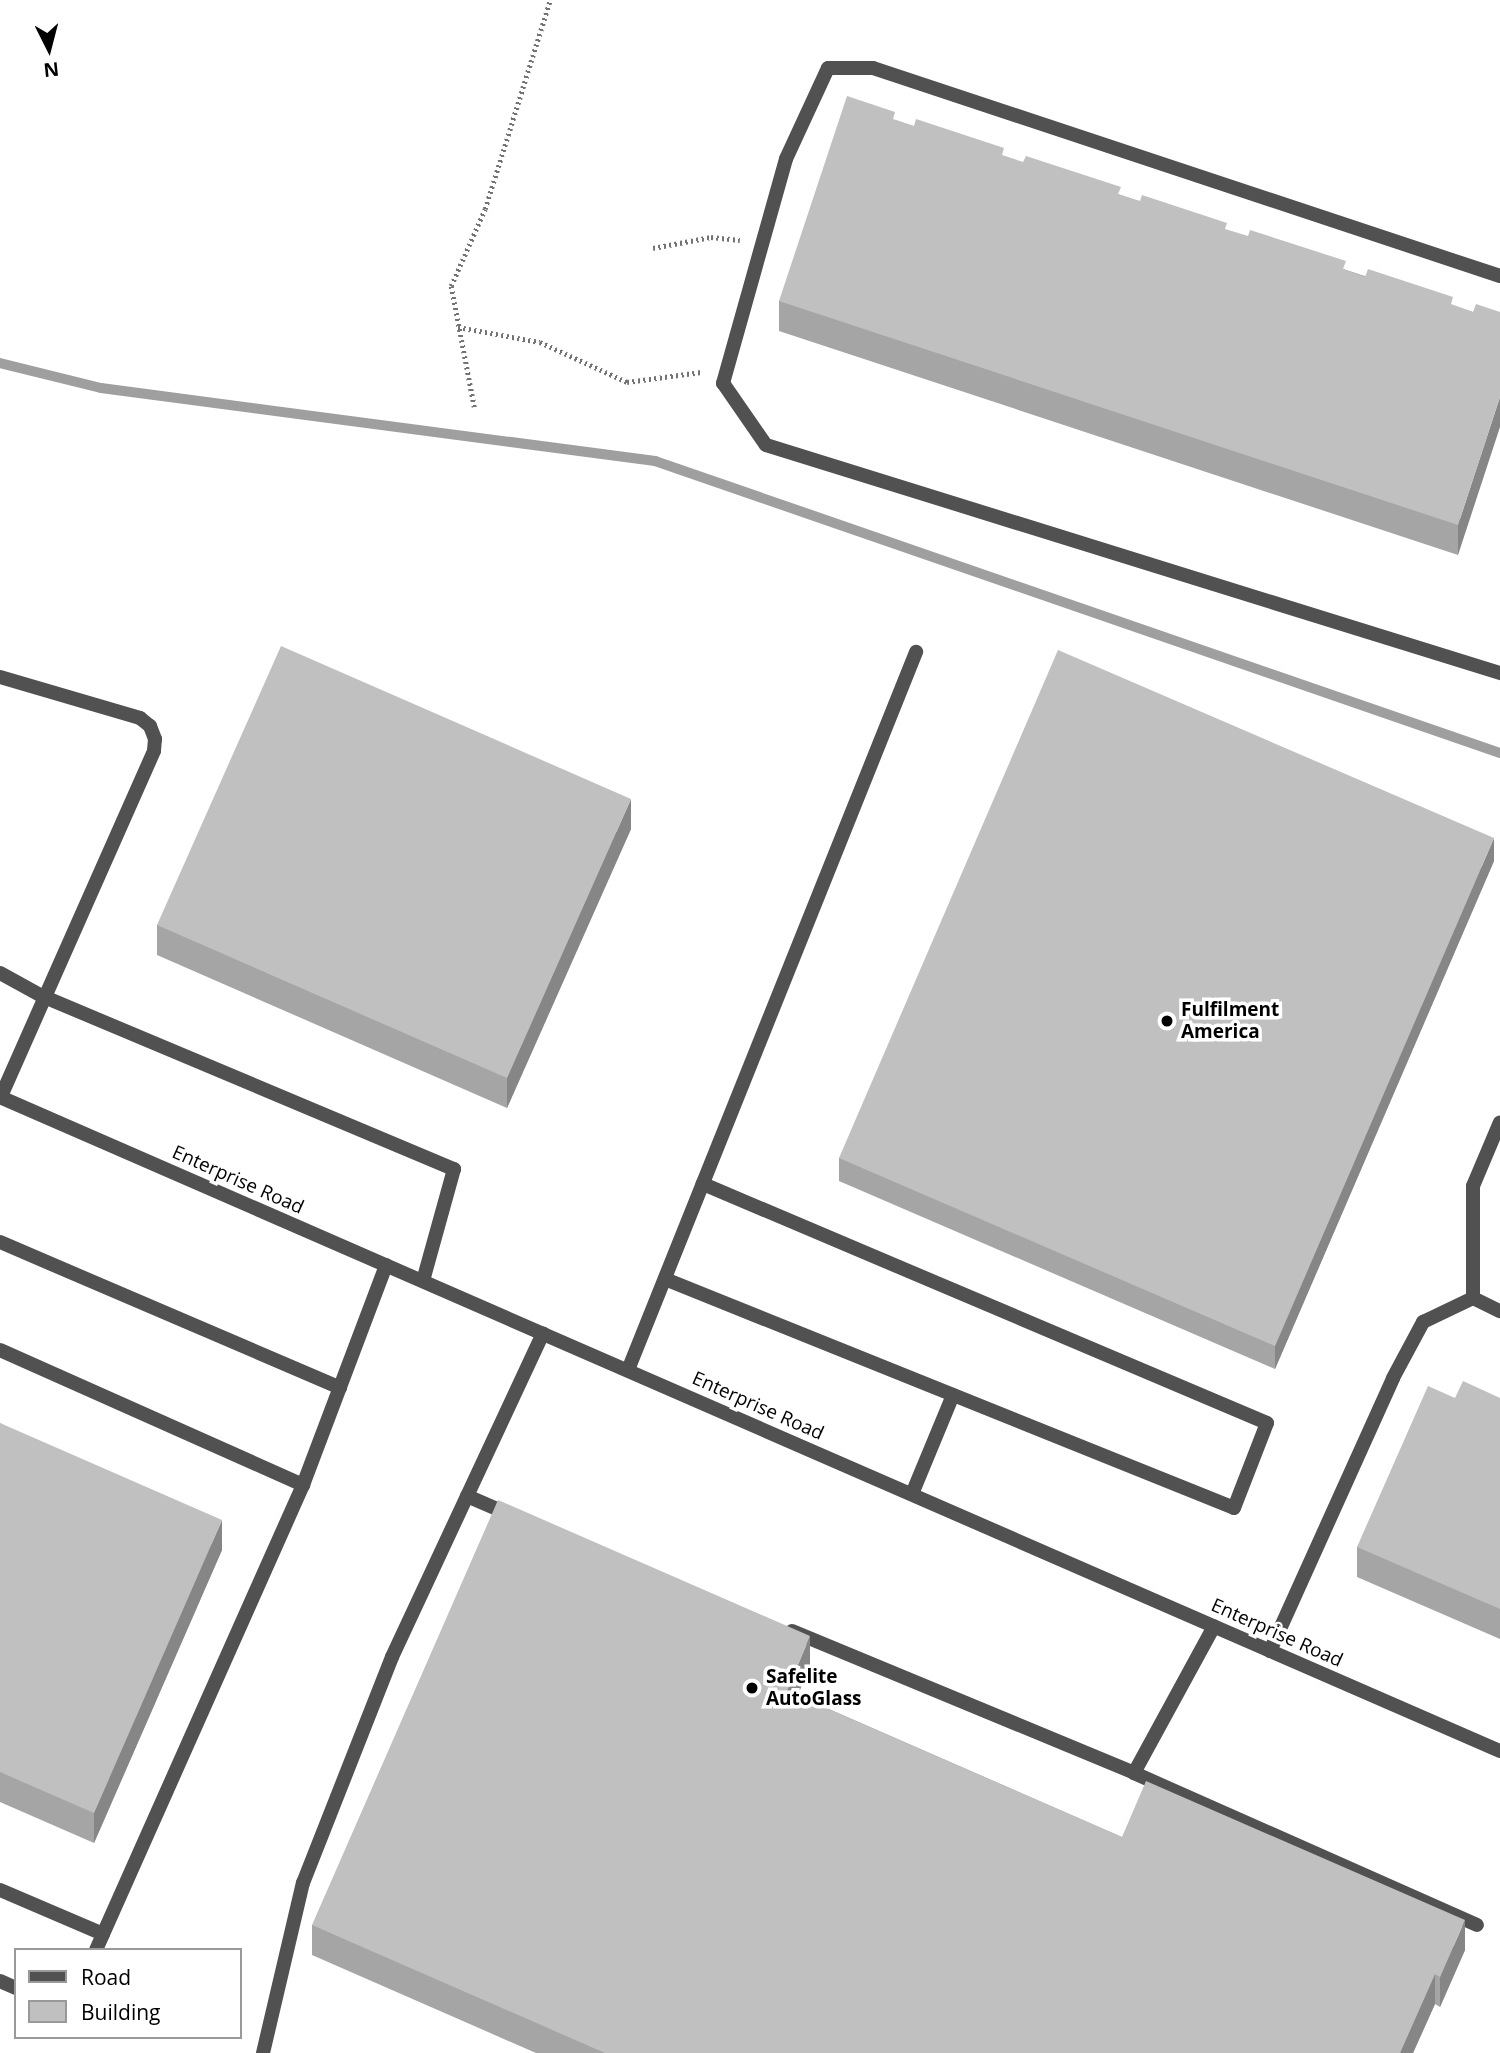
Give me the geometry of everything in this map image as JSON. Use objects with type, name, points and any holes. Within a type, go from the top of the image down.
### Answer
[{"type":"street","points":[[1500,276],[873,68],[828,68],[786,159],[723,383],[766,445],[1500,673]]},
{"type":"street","points":[[628,1370],[916,652]]},
{"type":"street","points":[[0,677],[140,718],[150,726],[155,738],[154,751],[42,996],[1,1097]]},
{"type":"street","points":[[0,973],[42,996],[454,1169],[423,1281]]},
{"type":"street","name":"Enterprise Road","points":[[1,1097],[1500,1751]]},
{"type":"street","points":[[1473,1298],[1473,1186],[1500,1122]]},
{"type":"street","points":[[665,1279],[1234,1508],[1267,1423],[703,1184]]},
{"type":"street","points":[[0,1242],[340,1388]]},
{"type":"street","points":[[97,1948],[303,1485],[386,1265]]},
{"type":"street","points":[[1473,1298],[1500,1311]]},
{"type":"street","points":[[1270,1651],[1393,1378],[1423,1322],[1473,1298]]},
{"type":"street","points":[[263,2053],[303,1883],[392,1657],[542,1333]]},
{"type":"street","points":[[0,1350],[303,1485]]},
{"type":"street","points":[[912,1494],[953,1395]]},
{"type":"street","points":[[467,1496],[531,1523]]},
{"type":"street","points":[[775,1624],[1134,1773],[1477,1925]]},
{"type":"street","points":[[1134,1773],[1214,1626]]},
{"type":"street","points":[[0,1890],[103,1934]]},
{"type":"path","points":[[474,407],[451,286],[485,209],[550,0]]},
{"type":"path","points":[[653,248],[711,237],[762,242]]},
{"type":"path","points":[[458,327],[540,342],[627,382],[726,369]]},
{"type":"building","points":[[847,96],[895,112],[893,119],[914,126],[916,119],[1004,148],[1002,155],[1023,162],[1026,156],[1121,187],[1118,194],[1140,201],[1142,195],[1227,223],[1225,229],[1248,236],[1250,230],[1346,261],[1343,269],[1365,277],[1368,269],[1453,297],[1451,304],[1473,312],[1476,304],[1500,312],[1500,397],[1458,525],[779,301]]},
{"type":"building","points":[[281,646],[631,799],[507,1078],[157,925]]},
{"type":"building","name":"Fulfilment America","points":[[1058,650],[1494,838],[1275,1346],[839,1158]]},
{"type":"building","points":[[1463,1381],[1500,1398],[1500,1609],[1357,1547],[1428,1386],[1455,1398]]},
{"type":"building","points":[[0,1423],[222,1520],[94,1813],[0,1772]]},
{"type":"building","points":[[498,1500],[810,1636],[787,1691],[1122,1837],[1146,1781],[1465,1920],[1440,1977],[1435,1974],[1400,2053],[605,2053],[312,1925]]},
{"type":"waterway","points":[[0,363],[101,388],[655,461],[1500,753]]},
{"type":"place","name":"Fulfilment America","points":[[1167,1021]]},
{"type":"place","name":"Safelite AutoGlass","points":[[752,1688]]}]
